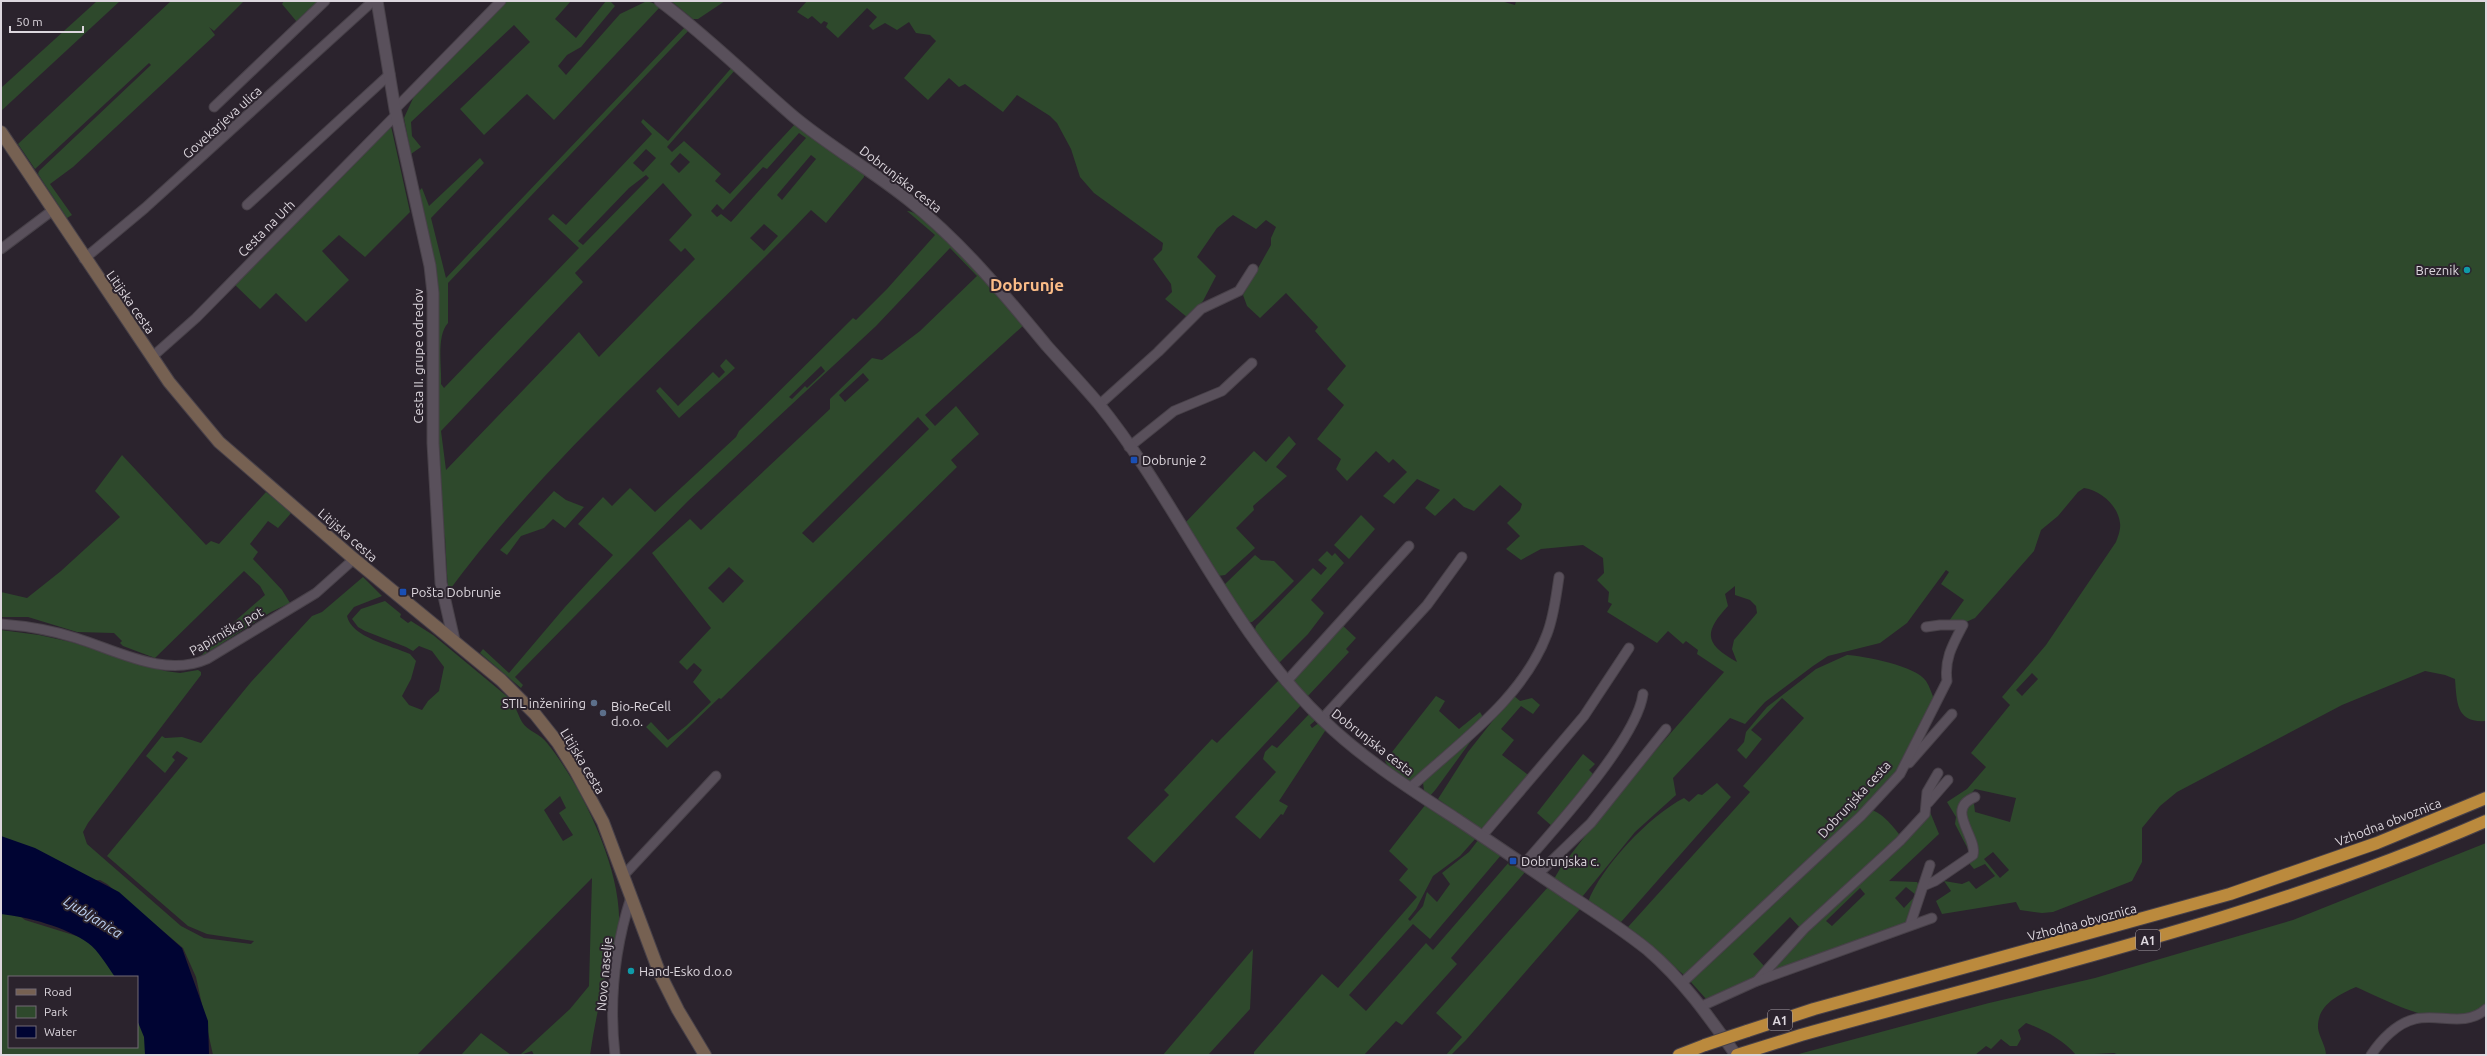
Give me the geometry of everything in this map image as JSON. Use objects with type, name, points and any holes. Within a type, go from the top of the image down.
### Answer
[{"type":"highway","name":"Vzhodna obvoznica","points":[[1679,1055],[1814,1009],[2230,894],[2377,843],[2486,798]]},
{"type":"highway","name":"A1","points":[[1736,1055],[2224,917],[2357,873],[2486,821]]},
{"type":"main road","name":"Litijska cesta","points":[[1,132],[84,259],[169,382],[220,442],[354,559],[454,640],[519,697],[558,743],[575,770],[602,822],[668,991],[705,1055]]},
{"type":"street","points":[[214,107],[325,1]]},
{"type":"street","name":"Govekarjeva ulica","points":[[84,259],[145,208],[373,1]]},
{"type":"street","name":"Cesta II. grupe odredov","points":[[377,1],[395,112],[430,266],[433,293],[433,443],[440,575],[442,596],[454,640]]},
{"type":"street","name":"Cesta na Urh","points":[[152,357],[196,318],[501,1]]},
{"type":"street","name":"Dobrunjska cesta","points":[[660,1],[692,26],[807,127],[891,186],[964,248],[1099,405],[1147,471],[1217,586],[1286,682],[1322,719],[1343,739],[1410,788],[1524,864],[1648,950],[1682,983],[1702,1006],[1736,1055]]},
{"type":"street","points":[[247,206],[390,74]]},
{"type":"street","points":[[1,249],[53,210]]},
{"type":"street","points":[[1099,405],[1158,352],[1201,309],[1240,291],[1253,269]]},
{"type":"street","points":[[1129,447],[1174,412],[1222,391],[1252,363]]},
{"type":"street","points":[[1286,682],[1409,546]]},
{"type":"street","points":[[1322,719],[1426,605],[1462,557]]},
{"type":"street","name":"Papirniška pot","points":[[1,624],[36,627],[162,666],[192,666],[207,659],[316,593],[354,559]]},
{"type":"street","points":[[1410,788],[1490,717],[1528,671],[1550,625],[1559,577]]},
{"type":"street","name":"Dobrunjska cesta","points":[[1682,983],[1861,816],[1900,774],[1947,681],[1945,666],[1949,653],[1963,625],[1940,625],[1926,627]]},
{"type":"street","points":[[1482,836],[1584,716],[1629,648]]},
{"type":"street","points":[[1524,864],[1578,800],[1620,744],[1636,720],[1643,694]]},
{"type":"street","points":[[1900,774],[1952,714]]},
{"type":"street","points":[[1538,874],[1592,823],[1666,729]]},
{"type":"street","points":[[1758,981],[1804,929],[1905,836],[1925,814],[1928,803],[1927,792],[1938,773]]},
{"type":"street","points":[[623,876],[716,776]]},
{"type":"street","points":[[1928,803],[1948,780]]},
{"type":"street","points":[[1923,886],[1949,872],[1972,856],[1974,849],[1962,816],[1964,805],[1975,797]]},
{"type":"street","points":[[1910,925],[1930,865]]},
{"type":"street","name":"Novo naselje","points":[[615,1055],[613,1015],[618,945],[631,897]]},
{"type":"street","points":[[1702,1006],[1758,981],[1932,918]]},
{"type":"street","points":[[2371,1055],[2402,1023],[2416,1018],[2457,1020],[2481,1013],[2486,1009]]},
{"type":"green space","points":[[97,1],[120,1],[1,111],[1,88]]},
{"type":"green space","points":[[171,1],[244,1],[214,31],[209,27],[215,35],[73,167],[50,184],[72,215],[67,218],[38,174],[39,171],[151,65],[149,63],[35,169],[18,144]]},
{"type":"green space","points":[[284,1],[320,1],[297,22],[282,4]]},
{"type":"green space","points":[[506,1],[571,1],[555,19],[576,38],[606,1],[610,1],[615,6],[581,47],[567,55],[558,66],[566,75],[620,14],[647,1],[661,6],[554,120],[527,94],[484,135],[460,109],[530,42],[514,25],[411,122],[412,136],[421,147],[411,154],[404,118],[415,94]]},
{"type":"green space","points":[[671,1],[725,1],[698,19],[693,19]]},
{"type":"green space","points":[[807,1],[1501,1],[1515,5],[1516,1],[2486,1],[2486,721],[2469,719],[2460,710],[2456,696],[2455,679],[2445,675],[2425,671],[2342,705],[2177,792],[2160,806],[2142,828],[2142,862],[2132,881],[2053,912],[2042,913],[2020,910],[2016,902],[1942,914],[1936,901],[1951,891],[1944,881],[1962,884],[1969,881],[1976,889],[1995,876],[1985,864],[1974,869],[1969,863],[1976,856],[1964,817],[1972,849],[1969,851],[1955,824],[1956,817],[1947,802],[1967,789],[1986,767],[1971,753],[2010,705],[2002,697],[2046,645],[2116,542],[2120,523],[2116,511],[2103,496],[2097,492],[2084,488],[2078,492],[2058,516],[2041,530],[2034,551],[1975,618],[1966,622],[1949,621],[1964,600],[1941,584],[1949,572],[1946,570],[1907,623],[1880,643],[1828,656],[1765,702],[1745,724],[1730,718],[1673,778],[1676,795],[1635,832],[1582,897],[1554,879],[1561,867],[1621,790],[1724,672],[1697,654],[1698,650],[1686,641],[1683,644],[1668,631],[1657,643],[1607,612],[1612,604],[1608,602],[1609,592],[1597,580],[1604,573],[1603,558],[1583,545],[1541,549],[1521,560],[1506,549],[1520,536],[1507,523],[1520,510],[1522,504],[1500,485],[1474,511],[1464,507],[1454,498],[1435,516],[1425,508],[1440,490],[1417,479],[1394,504],[1383,496],[1407,472],[1393,459],[1389,463],[1376,451],[1347,481],[1336,469],[1341,459],[1317,439],[1344,405],[1327,389],[1346,366],[1315,331],[1318,327],[1286,293],[1260,318],[1247,306],[1243,295],[1271,245],[1271,238],[1276,227],[1266,220],[1256,229],[1233,215],[1217,228],[1197,257],[1216,276],[1203,301],[1188,318],[1165,299],[1172,292],[1171,284],[1153,259],[1162,250],[1163,243],[1094,193],[1080,177],[1071,149],[1057,123],[1050,116],[1017,95],[1003,112],[965,84],[959,87],[949,78],[928,100],[904,78],[936,41],[930,35],[916,33],[909,22],[897,30],[885,23],[873,30],[869,26],[877,17],[867,8],[838,38],[826,27],[828,23],[824,21],[821,24],[812,16],[808,19],[797,12]],"holes":[[[1735,586],[1735,595],[1750,600],[1756,606],[1757,613],[1734,640],[1732,649],[1737,662],[1719,650],[1711,638],[1711,631],[1714,624],[1728,606],[1725,594]],[[2032,673],[2038,679],[2022,696],[2016,690]],[[1975,789],[2016,798],[2010,822],[1975,812],[1974,804],[1969,803],[1964,817],[1961,805]],[[1993,852],[2009,870],[2000,878],[1984,859]]]},
{"type":"green space","points":[[686,26],[690,29],[448,283],[448,323],[442,336],[440,352],[441,384],[444,388],[579,248],[548,219],[553,214],[566,225],[652,134],[641,122],[643,119],[668,141],[733,66],[736,69],[667,147],[672,152],[684,141],[721,174],[715,181],[730,194],[796,123],[864,173],[864,177],[826,223],[811,210],[577,442],[532,490],[489,540],[448,592],[445,537],[442,529],[436,392],[439,302],[436,268],[419,191],[422,188],[429,206],[480,158],[484,163],[431,218],[446,278]],"holes":[[[799,133],[806,138],[731,222],[721,214],[717,217],[711,211],[717,204],[723,210],[763,167],[767,169]],[[646,149],[656,158],[643,172],[633,163]],[[680,153],[690,162],[679,173],[670,164]],[[811,155],[816,159],[782,200],[777,195]],[[646,175],[649,178],[583,245],[578,241],[629,188]],[[663,183],[692,215],[669,240],[681,252],[685,248],[695,259],[599,357],[579,332],[446,470],[441,431],[583,282],[575,273]],[[764,224],[778,236],[764,251],[750,238]]]},
{"type":"green space","points":[[391,126],[410,212],[365,257],[339,235],[322,251],[349,280],[306,322],[276,293],[260,309],[234,284]]},
{"type":"green space","points":[[907,211],[918,215],[933,226],[950,242],[1025,324],[925,415],[935,426],[956,406],[979,434],[951,460],[957,467],[721,699],[719,698],[667,748],[646,727],[651,722],[668,740],[686,726],[711,702],[693,682],[702,670],[694,663],[687,670],[679,662],[711,628],[652,553],[690,519],[701,530],[830,409],[830,399],[872,358],[882,360],[920,331],[977,276],[950,248],[876,326],[688,501],[515,677],[523,685],[521,688],[480,653],[483,649],[509,673],[565,607],[613,555],[578,524],[603,497],[612,506],[630,488],[655,512],[736,437],[739,431],[853,318],[856,320],[887,289],[935,235]],"holes":[[[821,366],[825,371],[807,388],[805,386],[792,399],[789,397]],[[863,373],[869,380],[845,402],[839,395]],[[918,417],[929,429],[813,543],[802,533]],[[729,567],[744,581],[723,603],[708,588]]]},
{"type":"green space","points":[[726,359],[735,368],[679,418],[656,391],[660,387],[678,406],[713,372],[719,378],[725,372],[720,366]]},
{"type":"green space","points":[[1289,436],[1296,444],[1276,467],[1287,476],[1253,506],[1254,510],[1236,528],[1255,548],[1225,575],[1218,576],[1185,523],[1254,451],[1266,462]]},
{"type":"green space","points":[[122,455],[206,545],[211,541],[219,544],[266,492],[292,512],[278,528],[268,521],[250,544],[258,552],[253,559],[282,590],[290,603],[271,612],[199,658],[234,622],[265,595],[260,586],[244,571],[155,658],[123,646],[120,643],[122,641],[114,633],[77,632],[28,617],[1,617],[1,592],[27,598],[61,571],[120,517],[95,491]]},
{"type":"green space","points":[[554,491],[566,500],[584,507],[565,528],[553,519],[544,528],[521,536],[507,555],[500,550]]},
{"type":"green space","points":[[1361,515],[1375,529],[1349,559],[1334,545]]},
{"type":"green space","points":[[1327,551],[1332,556],[1335,553],[1344,563],[1311,600],[1324,613],[1308,634],[1279,663],[1254,633],[1256,626],[1313,568],[1321,575],[1327,568],[1318,560]]},
{"type":"green space","points":[[1255,555],[1261,560],[1274,561],[1294,581],[1258,617],[1252,622],[1246,622],[1223,586]]},
{"type":"green space","points":[[363,577],[382,596],[354,607],[347,616],[350,623],[356,630],[373,640],[410,654],[416,661],[411,679],[402,696],[409,705],[422,710],[428,701],[439,691],[444,667],[432,651],[419,646],[413,651],[358,627],[352,619],[361,609],[385,601],[401,614],[400,617],[408,623],[411,621],[433,635],[509,698],[524,725],[544,740],[574,783],[599,834],[609,861],[616,887],[619,912],[618,935],[602,992],[590,1055],[534,1055],[532,1051],[520,1055],[570,1009],[589,986],[592,878],[417,1055],[213,1055],[196,977],[183,948],[107,884],[100,880],[88,880],[1,840],[1,630],[39,635],[71,642],[165,671],[180,673],[198,670],[201,672],[201,675],[88,823],[83,832],[87,844],[181,926],[204,938],[251,944],[254,941],[207,934],[188,926],[107,856],[188,758],[177,751],[172,757],[175,760],[165,773],[146,756],[162,736],[165,738],[182,737],[201,743],[251,682],[312,616],[322,612]],"holes":[[[560,796],[566,808],[559,813],[573,835],[563,841],[544,810]]]},
{"type":"green space","points":[[1341,624],[1356,638],[1346,649],[1349,652],[1307,697],[1293,682]]},
{"type":"green space","points":[[1847,655],[1866,657],[1901,666],[1912,671],[1926,681],[1935,701],[1897,774],[1879,795],[1684,975],[1628,927],[1750,792],[1743,786],[1804,718],[1782,698],[1751,730],[1762,739],[1746,759],[1737,750],[1744,742],[1746,732],[1767,707],[1816,669]]},
{"type":"green space","points":[[1280,679],[1302,704],[1154,863],[1127,838],[1169,795],[1164,790],[1212,739],[1217,743]]},
{"type":"green space","points":[[1513,695],[1520,701],[1532,698],[1540,705],[1533,714],[1521,706],[1501,729],[1514,740],[1502,755],[1531,777],[1485,827],[1480,830],[1438,799],[1468,752]]},
{"type":"green space","points":[[1436,696],[1445,701],[1439,711],[1459,729],[1480,712],[1483,717],[1417,780],[1410,781],[1388,766],[1385,761]]},
{"type":"green space","points":[[1311,712],[1317,719],[1310,725],[1312,728],[1320,722],[1327,728],[1279,801],[1288,806],[1283,815],[1281,814],[1260,839],[1235,817],[1276,772],[1263,759],[1265,752],[1272,745],[1277,748]]},
{"type":"green space","points":[[1476,734],[1430,796],[1424,790],[1423,783],[1431,772]]},
{"type":"green space","points":[[1583,754],[1595,764],[1589,770],[1593,774],[1553,827],[1537,813]]},
{"type":"green space","points":[[1717,783],[1731,797],[1621,922],[1610,918],[1588,902],[1594,888],[1615,858],[1656,816],[1684,798],[1689,802],[1698,794],[1702,795]]},
{"type":"green space","points":[[1426,804],[1476,838],[1460,856],[1433,876],[1416,909],[1408,919],[1410,921],[1423,906],[1427,892],[1437,902],[1450,884],[1442,873],[1469,852],[1479,839],[1502,854],[1430,939],[1413,924],[1349,995],[1366,1011],[1426,943],[1433,950],[1510,861],[1526,871],[1451,958],[1457,964],[1402,1025],[1396,1021],[1364,1055],[1254,1055],[1254,1052],[1322,974],[1338,988],[1417,897],[1399,880],[1408,869],[1389,851]]},
{"type":"green space","points":[[1871,810],[1879,813],[1890,823],[1899,834],[1898,838],[1802,930],[1790,917],[1753,954],[1765,967],[1752,980],[1707,1000],[1690,981]]},
{"type":"green space","points":[[1930,812],[1939,834],[1889,881],[1917,882],[1921,888],[1909,919],[1904,924],[1771,973],[1769,971],[1809,930],[1911,833]],"holes":[[[1906,887],[1916,895],[1904,908],[1895,898]],[[1860,888],[1865,894],[1832,926],[1826,921]]]},
{"type":"green space","points":[[2486,843],[2486,1004],[2471,1013],[2455,1017],[2438,1017],[2421,1014],[2356,987],[2336,997],[2321,1013],[2318,1028],[2326,1055],[2119,1055],[2114,1053],[2076,1055],[2053,1036],[2026,1023],[2018,1030],[2021,1039],[2017,1046],[2010,1046],[2001,1039],[1991,1049],[1986,1046],[1975,1055],[1795,1055],[1989,1003],[2095,978],[2293,920]]},
{"type":"green space","points":[[1548,887],[1581,908],[1466,1040],[1451,1055],[1446,1055],[1462,1037],[1436,1013]]},
{"type":"green space","points":[[1,911],[16,913],[25,920],[83,938],[96,948],[119,976],[8,976],[8,1048],[138,1048],[138,1015],[147,1045],[147,1055],[1,1055]]},
{"type":"green space","points":[[1253,949],[1250,1009],[1208,1055],[1163,1055]]},
{"type":"green space","points":[[481,1033],[511,1055],[461,1055]]},
{"type":"water","name":"Ljubljanica","points":[[1,836],[35,848],[119,892],[182,948],[208,1021],[209,1055],[145,1055],[144,1037],[138,1022],[138,976],[114,976],[92,946],[69,932],[35,920],[1,914]]},
{"type":"place","name":"Breznik","points":[[2467,270]]},
{"type":"place","name":"Dobrunje 2","points":[[1134,460]]},
{"type":"place","name":"Pošta Dobrunje","points":[[403,592]]},
{"type":"place","name":"STIL inženiring","points":[[594,703]]},
{"type":"place","name":"Bio-ReCell d.o.o.","points":[[603,713]]},
{"type":"place","name":"Dobrunjska c.","points":[[1513,861]]},
{"type":"place","name":"Hand-Esko d.o.o","points":[[631,971]]},
{"type":"district","name":"Dobrunje","points":[[1027,284]]}]
